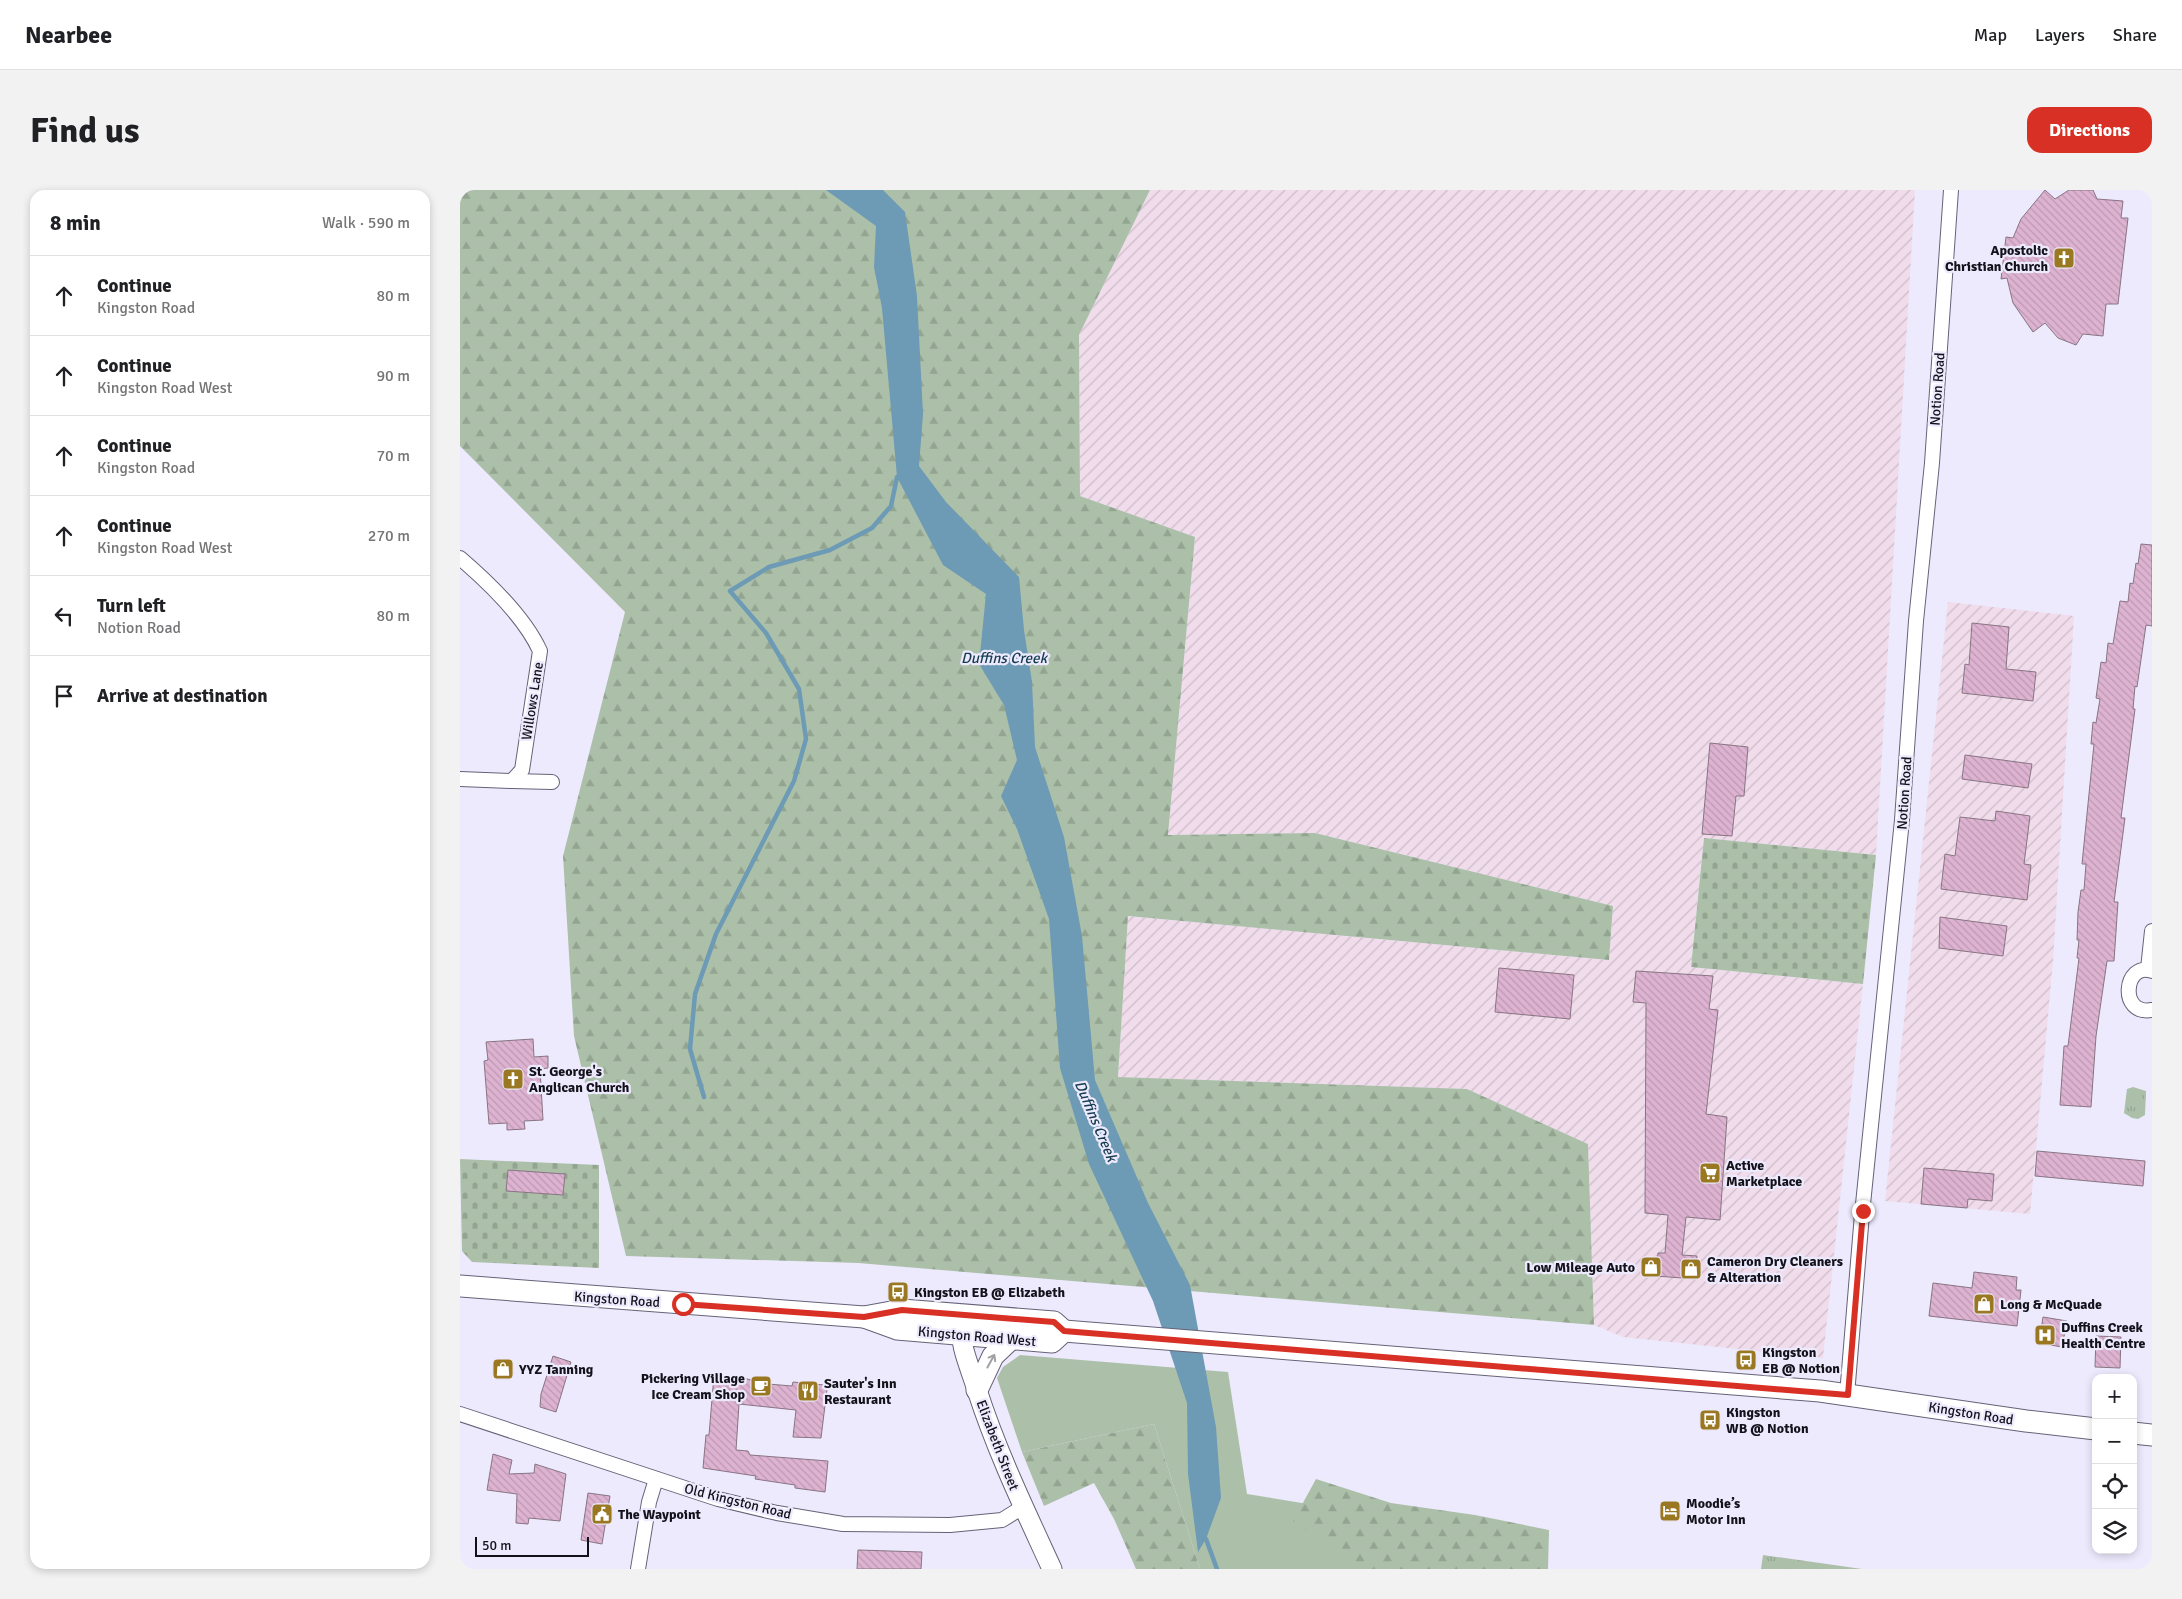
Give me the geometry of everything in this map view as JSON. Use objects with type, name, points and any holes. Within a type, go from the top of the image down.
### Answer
[{"type":"main road","name":"Kingston Road","points":[[460,1286],[864,1317]]},
{"type":"main road","name":"Kingston Road West","points":[[864,1317],[902,1310],[1012,1338],[1052,1342],[1064,1331],[1054,1322],[961,1324]]},
{"type":"main road","points":[[1064,1331],[1848,1395]]},
{"type":"main road","points":[[977,1390],[993,1356],[1012,1338]]},
{"type":"main road","name":"Kingston Road","points":[[1848,1395],[2026,1421],[2092,1429]]},
{"type":"main road","points":[[2137,1433],[2152,1435]]},
{"type":"street","name":"Notion Road","points":[[1848,1395],[1862,1214],[1902,820],[1916,621],[1932,463],[1951,190]]},
{"type":"street","name":"Willows Lane","points":[[460,558],[476,571],[532,634],[540,651],[522,770],[512,781]]},
{"type":"street","points":[[460,779],[552,782]]},
{"type":"street","points":[[2152,931],[2150,970],[2139,972],[2131,978],[2128,987],[2129,997],[2135,1006],[2146,1011],[2152,1010]]},
{"type":"street","name":"Elizabeth Street","points":[[961,1324],[985,1416],[1023,1507],[1052,1569]]},
{"type":"street","name":"Old Kingston Road","points":[[460,1414],[718,1499],[777,1513],[843,1524],[950,1525],[984,1522],[1002,1520],[1023,1507]]},
{"type":"street","points":[[638,1569],[649,1502],[656,1479]]},
{"type":"shaded area","points":[[1150,190],[1915,190],[1876,855],[1704,838],[1691,967],[1863,984],[1823,1358],[1623,1337],[1594,1325],[1588,1144],[1467,1089],[1118,1077],[1128,916],[1609,960],[1613,906],[1315,833],[1168,835],[1195,537],[1080,496],[1079,335]]},
{"type":"shaded area","points":[[1948,602],[2074,616],[2053,961],[2030,1214],[1885,1201]]},
{"type":"green space","points":[[460,190],[1150,190],[1079,335],[1080,496],[1195,537],[1168,835],[1315,833],[1613,906],[1609,960],[1128,916],[1118,1077],[1467,1089],[1588,1144],[1594,1325],[858,1263],[626,1256],[574,1036],[563,856],[625,612],[460,446]]},
{"type":"green space","points":[[1704,838],[1876,855],[1863,984],[1691,967]]},
{"type":"green space","points":[[2133,1087],[2146,1091],[2145,1115],[2138,1119],[2124,1113],[2127,1089]]},
{"type":"green space","points":[[460,1159],[599,1165],[599,1268],[472,1262],[462,1251]]},
{"type":"green space","points":[[1020,1355],[1228,1372],[1247,1494],[1344,1510],[1368,1569],[1200,1569],[1154,1424],[1022,1452],[997,1378],[1003,1367]]},
{"type":"green space","points":[[1154,1424],[1200,1569],[1136,1569],[1114,1519],[1094,1483],[1044,1506],[1022,1452]]},
{"type":"green space","points":[[1316,1479],[1391,1503],[1475,1515],[1549,1530],[1548,1569],[1360,1569],[1293,1521]]},
{"type":"green space","points":[[1763,1555],[1862,1569],[1761,1569]]},
{"type":"water","name":"Duffins Creek","points":[[826,190],[883,190],[905,212],[917,296],[923,414],[919,466],[946,502],[1019,577],[1024,630],[1032,682],[1035,747],[1064,837],[1082,936],[1095,1080],[1148,1203],[1190,1285],[1216,1427],[1221,1498],[1206,1539],[1198,1552],[1188,1474],[1187,1403],[1153,1301],[1089,1164],[1060,1068],[1049,919],[1017,829],[1001,796],[1017,760],[1004,705],[979,664],[986,594],[943,565],[897,477],[882,308],[874,267],[876,226]]},
{"type":"building","name":"Apostolic Christian Church","points":[[2045,190],[2055,199],[2069,190],[2093,190],[2097,199],[2123,201],[2121,218],[2128,218],[2118,304],[2106,304],[2103,336],[2083,334],[2076,345],[2058,338],[2045,323],[2033,332],[2013,303],[2007,278],[2001,279],[2006,237],[2013,238],[2021,219]]},
{"type":"building","points":[[2141,544],[2152,545],[2152,626],[2146,625],[2137,687],[2135,686],[2133,709],[2135,709],[2121,818],[2125,818],[2114,902],[2118,902],[2114,961],[2107,961],[2096,1036],[2091,1107],[2060,1105],[2064,1046],[2068,1046],[2079,958],[2077,958],[2079,940],[2077,940],[2078,912],[2081,890],[2084,890],[2086,864],[2082,864],[2094,744],[2091,744],[2093,722],[2096,723],[2100,699],[2096,698],[2101,662],[2106,663],[2108,643],[2113,644],[2120,601],[2128,602],[2130,583],[2133,584]]},
{"type":"building","points":[[1972,623],[2009,627],[2006,669],[2036,672],[2033,701],[1962,693],[1965,664],[1969,665]]},
{"type":"building","points":[[1710,743],[1748,747],[1744,796],[1736,796],[1732,836],[1702,834]]},
{"type":"building","points":[[1965,755],[2032,764],[2028,788],[1962,779]]},
{"type":"building","points":[[1996,811],[2030,816],[2024,864],[2031,865],[2027,900],[1941,889],[1945,854],[1955,856],[1960,817],[1995,821]]},
{"type":"building","points":[[1940,917],[2007,926],[2003,956],[1939,948]]},
{"type":"building","points":[[1499,968],[1574,975],[1570,1019],[1495,1012]]},
{"type":"building","points":[[1636,971],[1713,976],[1709,1009],[1718,1010],[1706,1114],[1727,1117],[1720,1220],[1686,1217],[1682,1255],[1697,1256],[1695,1279],[1656,1276],[1658,1253],[1665,1253],[1668,1215],[1645,1213],[1646,1003],[1633,1002]]},
{"type":"building","name":"St. George's Anglican Church","points":[[533,1039],[534,1057],[548,1056],[548,1068],[540,1069],[543,1120],[524,1121],[525,1129],[507,1130],[507,1123],[489,1124],[484,1061],[488,1060],[486,1042]]},
{"type":"building","points":[[2037,1151],[2145,1161],[2143,1186],[2035,1176]]},
{"type":"building","points":[[1924,1168],[1994,1174],[1992,1201],[1968,1199],[1967,1208],[1921,1204]]},
{"type":"building","points":[[508,1170],[565,1174],[563,1195],[506,1191]]},
{"type":"building","points":[[1974,1272],[2017,1277],[2016,1290],[2021,1290],[2017,1326],[1929,1316],[1933,1283],[1972,1288]]},
{"type":"building","points":[[2043,1317],[2067,1321],[2062,1347],[2039,1343]]},
{"type":"building","points":[[2096,1336],[2121,1337],[2120,1368],[2095,1367]]},
{"type":"building","points":[[553,1356],[571,1362],[556,1412],[540,1407],[541,1394]]},
{"type":"building","points":[[714,1375],[739,1377],[768,1384],[792,1386],[793,1382],[824,1385],[827,1389],[821,1438],[793,1437],[796,1410],[739,1404],[736,1450],[748,1451],[750,1455],[828,1461],[825,1492],[795,1488],[795,1485],[755,1479],[756,1476],[703,1468],[706,1435],[709,1435]]},
{"type":"building","points":[[493,1454],[512,1460],[509,1474],[534,1473],[535,1464],[566,1474],[560,1521],[529,1518],[528,1524],[516,1523],[517,1494],[487,1490]]},
{"type":"building","points":[[588,1493],[610,1496],[602,1544],[581,1540]]},
{"type":"building","points":[[858,1550],[922,1552],[921,1569],[857,1569]]},
{"type":"waterway","points":[[704,1097],[690,1049],[695,994],[716,934],[794,781],[806,739],[799,689],[766,633],[730,591],[769,567],[830,550],[872,528],[891,506],[897,477]]},
{"type":"waterway","name":"Duffins Creek","points":[[1206,1539],[1217,1569]]},
{"type":"place","name":"Apostolic Christian Church","points":[[2064,258]]},
{"type":"place","name":"St. George's Anglican Church","points":[[513,1079]]},
{"type":"place","name":"Active Marketplace","points":[[1710,1173]]},
{"type":"place","name":"Low Mileage Auto","points":[[1651,1267]]},
{"type":"place","name":"Cameron Dry Cleaners & Alteration","points":[[1691,1269]]},
{"type":"place","name":"Kingston EB @ Elizabeth","points":[[898,1292]]},
{"type":"place","name":"Long & McQuade","points":[[1984,1304]]},
{"type":"place","name":"Duffins Creek Health Centre","points":[[2045,1335]]},
{"type":"place","name":"Kingston EB @ Notion","points":[[1746,1360]]},
{"type":"place","name":"YYZ Tanning","points":[[503,1369]]},
{"type":"place","name":"Pickering Village Ice Cream Shop","points":[[761,1386]]},
{"type":"place","name":"Sauter's Inn Restaurant","points":[[808,1391]]},
{"type":"place","name":"Kingston WB @ Notion","points":[[1710,1420]]},
{"type":"place","name":"Moodie’s Motor Inn","points":[[1670,1511]]},
{"type":"place","name":"The Waypoint","points":[[602,1514]]},
{"type":"route","points":[[683,1304],[864,1317],[902,1310],[1054,1322],[1064,1331],[1820,1391],[1848,1395],[1863,1211]]}]
